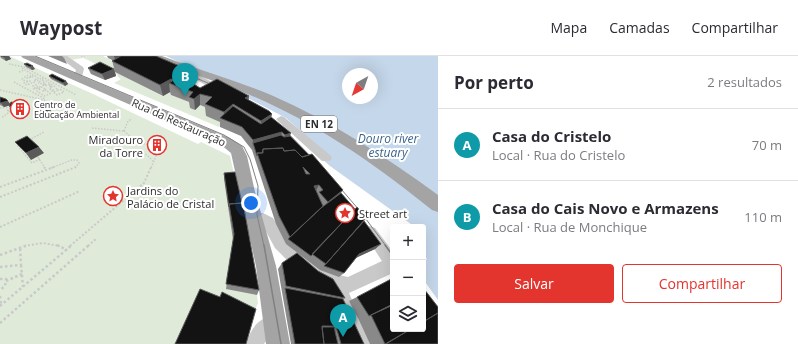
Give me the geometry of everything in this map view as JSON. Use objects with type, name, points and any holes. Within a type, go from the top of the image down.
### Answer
[{"type":"main road","name":"EN 12","points":[[153,56],[184,72],[266,97],[318,123],[363,150],[438,205]]},
{"type":"main road","name":"Rua da Restauração","points":[[24,66],[74,77],[225,141],[237,150],[240,156],[253,219],[266,266],[278,344]]},
{"type":"street","points":[[62,56],[80,69],[79,74],[74,77]]},
{"type":"street","points":[[184,72],[233,97]]},
{"type":"street","points":[[304,154],[276,120],[326,158]]},
{"type":"street","points":[[253,219],[262,219],[266,221],[272,226],[280,243],[289,252],[336,283],[348,285],[390,266]]},
{"type":"street","points":[[364,224],[390,261]]},
{"type":"street","points":[[336,283],[362,344]]},
{"type":"street","points":[[254,344],[258,333],[266,326],[275,324]]},
{"type":"path","points":[[9,64],[24,66],[76,95]]},
{"type":"path","points":[[18,71],[24,66]]},
{"type":"path","points":[[24,66],[29,72],[26,73],[28,77]]},
{"type":"path","points":[[28,82],[30,80],[22,80],[28,77],[28,79],[36,76],[38,78],[35,79]]},
{"type":"path","points":[[50,84],[46,81],[40,84],[38,82],[44,80],[42,78],[24,83],[46,90],[51,94]]},
{"type":"path","points":[[14,82],[45,99],[44,100],[55,107],[51,109],[53,110],[68,102],[74,104],[59,115]]},
{"type":"path","points":[[37,88],[44,83],[46,84],[43,85],[50,84]]},
{"type":"path","points":[[50,84],[52,85],[49,86],[51,87],[49,88],[52,89],[57,95],[64,92],[60,89],[56,89],[54,86],[51,87]]},
{"type":"path","points":[[28,85],[37,88],[39,93],[44,96],[51,94],[56,89]]},
{"type":"path","points":[[37,88],[39,93]]},
{"type":"path","points":[[0,90],[44,100]]},
{"type":"path","points":[[0,108],[11,105],[20,99]]},
{"type":"path","points":[[1,118],[11,112],[7,111],[11,105]]},
{"type":"path","points":[[124,131],[128,121],[132,119]]},
{"type":"path","points":[[1,305],[144,183],[161,144],[139,144],[124,131],[92,128]]},
{"type":"path","points":[[44,132],[18,146],[32,163],[39,158],[46,170]]},
{"type":"path","points":[[120,155],[134,149],[140,150],[144,152],[153,162]]},
{"type":"path","points":[[0,188],[75,160],[79,163],[75,168],[0,197]]},
{"type":"path","points":[[0,227],[80,191]]},
{"type":"path","points":[[0,323],[97,238]]},
{"type":"path","points":[[0,255],[20,247],[49,243],[62,246],[67,250]]},
{"type":"path","points":[[20,247],[23,287]]},
{"type":"path","points":[[0,267],[21,265]]},
{"type":"path","points":[[6,281],[22,274]]},
{"type":"path","points":[[0,279],[6,279],[6,281]]},
{"type":"path","points":[[0,290],[5,287],[6,281]]},
{"type":"path","points":[[0,296],[1,305]]},
{"type":"green space","name":"Jardins do Palácio de Cristal","points":[[0,56],[9,56],[198,144],[201,142],[230,156],[235,179],[229,212],[233,241],[257,295],[258,303],[254,313],[178,344],[0,344]]},
{"type":"green space","points":[[65,56],[103,56],[124,67],[116,72],[162,96],[173,90],[171,95],[194,104],[195,110],[200,105],[212,109],[206,116],[224,123],[219,127],[114,83],[121,79],[117,76],[118,75],[83,58],[71,60]]},
{"type":"water","name":"Douro river estuary","points":[[166,56],[438,56],[438,300],[426,283],[426,224],[411,224],[330,166],[322,159],[329,156],[286,118]]},
{"type":"building","points":[[121,56],[156,56],[189,70],[179,75],[200,88],[217,79],[249,96],[245,98],[272,114],[261,121],[233,104],[224,112],[205,104],[212,97],[200,94],[194,99],[189,97],[193,92],[169,83],[174,80],[171,79],[160,85],[112,61]]},
{"type":"building","points":[[100,62],[114,69],[102,74],[88,68]]},
{"type":"building","points":[[27,63],[33,66],[30,67],[24,64]]},
{"type":"building","points":[[52,74],[66,81],[63,83],[49,76]]},
{"type":"building","points":[[0,97],[6,99],[8,101],[0,103]]},
{"type":"building","points":[[11,102],[28,106],[19,109],[9,106]]},
{"type":"building","points":[[233,106],[261,124],[271,117],[291,133],[285,135],[282,132],[253,140],[242,127],[220,118]]},
{"type":"building","points":[[42,109],[51,111],[45,115],[39,112]]},
{"type":"building","points":[[281,135],[284,137],[290,136],[309,155],[302,157],[295,150],[284,151],[283,148],[263,149],[262,153],[257,153],[257,156],[253,143]]},
{"type":"building","points":[[27,136],[39,147],[26,153],[15,142]]},
{"type":"building","points":[[283,148],[284,151],[295,150],[302,157],[312,154],[343,190],[328,202],[319,192],[323,190],[319,185],[314,186],[323,206],[290,237],[279,216],[257,153],[263,153],[263,149]],"holes":[[[303,167],[310,174],[306,174]]]},
{"type":"building","points":[[235,172],[242,203],[229,204],[229,207],[224,173]]},
{"type":"building","points":[[341,193],[355,209],[311,256],[288,239],[321,208]]},
{"type":"building","points":[[243,203],[259,290],[226,284],[234,234],[229,204]]},
{"type":"building","points":[[357,207],[366,218],[326,264],[312,254]]},
{"type":"building","points":[[364,221],[381,244],[359,254],[344,273],[324,266]]},
{"type":"building","points":[[297,253],[318,271],[333,279],[345,298],[286,286],[282,263]]},
{"type":"building","points":[[390,280],[390,306],[369,316],[357,297]]},
{"type":"building","points":[[285,288],[343,299],[364,344],[341,344],[336,326],[322,326],[324,344],[295,344]]},
{"type":"building","points":[[200,289],[220,297],[222,292],[256,309],[246,344],[175,344]]},
{"type":"building","points":[[426,292],[438,307],[438,313],[426,320]]},
{"type":"building","points":[[390,306],[390,332],[406,332],[385,344],[371,315]]},
{"type":"building","points":[[438,313],[438,344],[386,344],[406,332],[426,332],[426,320]]},
{"type":"building","points":[[322,327],[334,327],[338,344],[324,344]]},
{"type":"tram line","points":[[35,56],[224,135],[244,147],[250,159],[258,186],[257,215],[264,246]]},
{"type":"tram line","points":[[179,71],[220,88]]},
{"type":"tram line","points":[[282,127],[317,163]]},
{"type":"tram line","points":[[335,182],[360,211],[386,246]]},
{"type":"tram line","points":[[264,245],[281,344]]},
{"type":"tram line","points":[[385,245],[390,252]]},
{"type":"place","name":"Casa do Cais Novo e Armazens","points":[[185,96]]},
{"type":"place","name":"Centro de Educação Ambiental","points":[[20,109]]},
{"type":"place","name":"Miradouro da Torre","points":[[157,145]]},
{"type":"place","name":"Jardins do Palácio de Cristal","points":[[113,196]]},
{"type":"place","name":"Street art","points":[[345,213]]},
{"type":"place","name":"Casa do Cristelo","points":[[343,337]]}]
